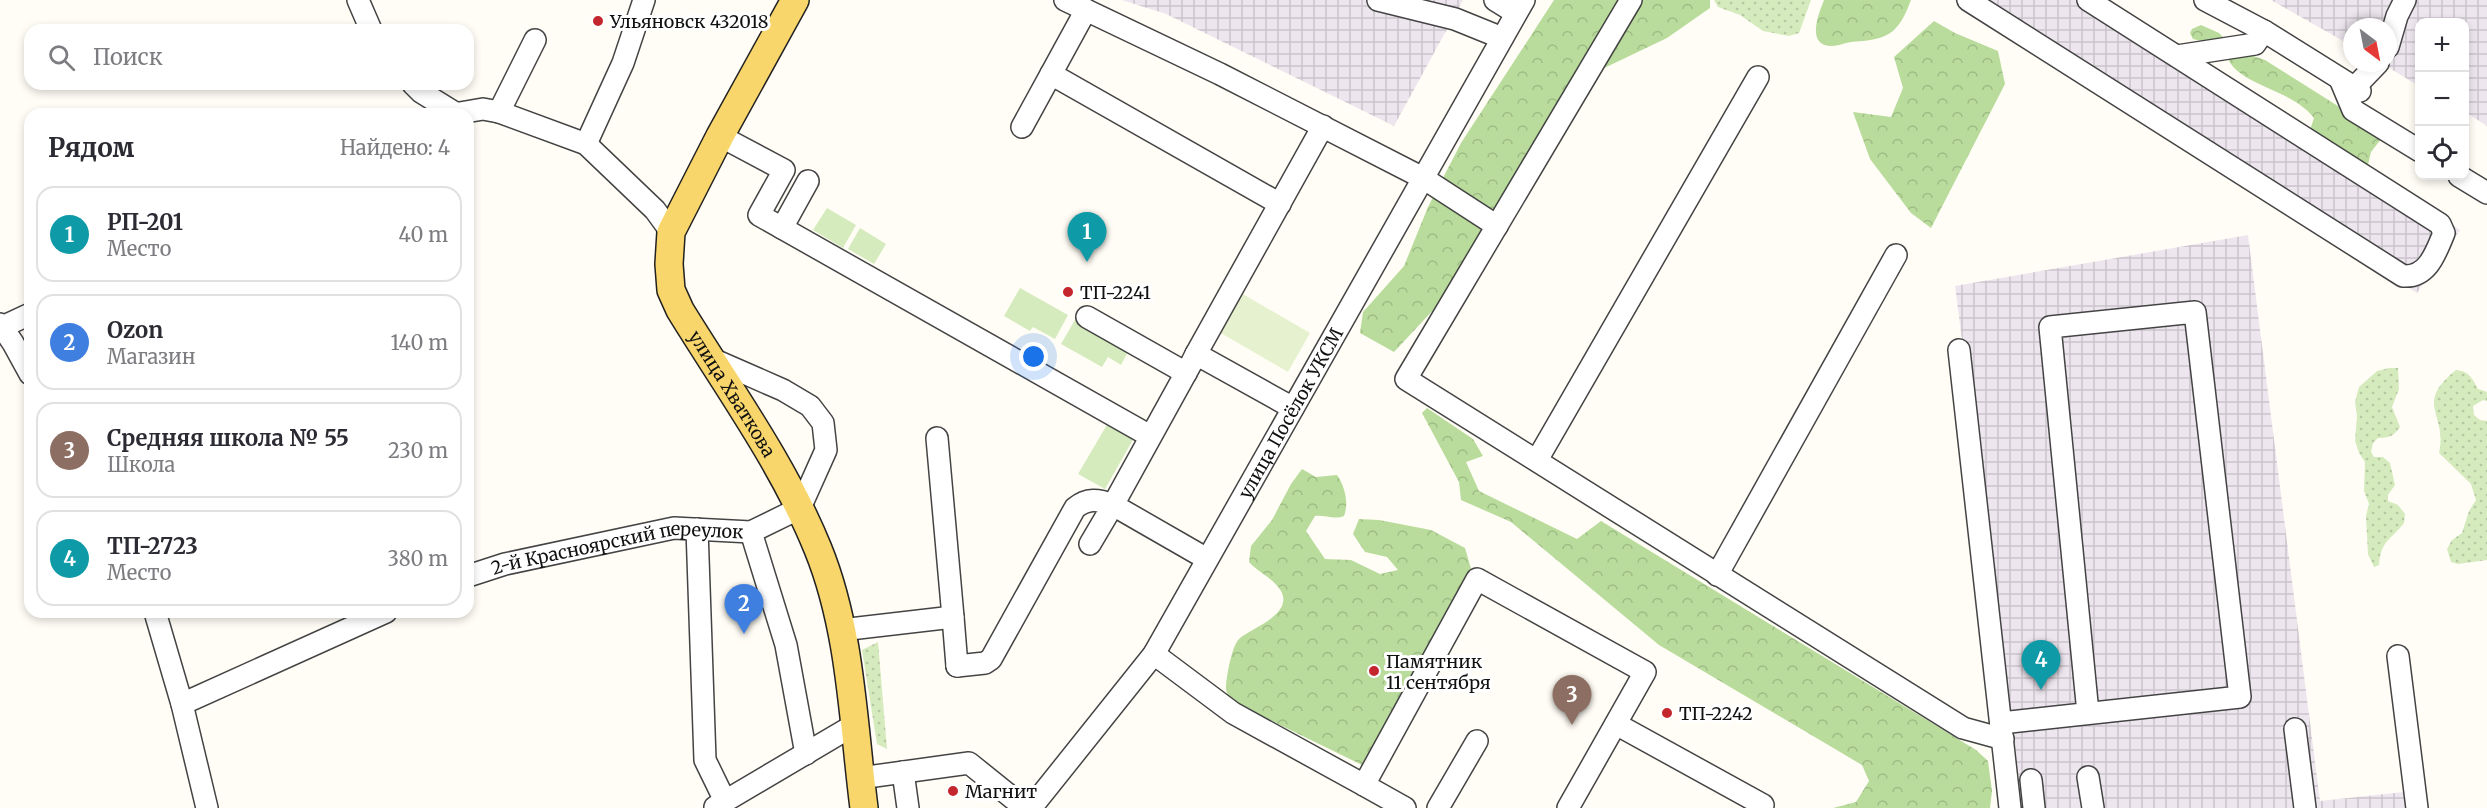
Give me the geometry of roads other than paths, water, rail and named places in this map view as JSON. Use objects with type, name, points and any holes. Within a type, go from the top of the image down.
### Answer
[{"type":"main road","name":"улица Хваткова","points":[[795,0],[720,136],[671,232],[669,264],[671,290],[680,310],[800,508],[819,551],[834,598],[846,653],[864,808]]},
{"type":"street","points":[[358,0],[368,24]]},
{"type":"street","points":[[586,144],[623,63],[644,0]]},
{"type":"street","points":[[1065,0],[1423,177],[1497,226]]},
{"type":"street","points":[[1378,0],[1455,19],[1502,38]]},
{"type":"street","points":[[1496,0],[1520,7]]},
{"type":"street","points":[[1631,0],[1406,380],[1963,729],[2002,731],[2088,713],[2240,697],[2195,312],[2050,327],[2088,713]]},
{"type":"street","points":[[1968,0],[2403,276],[2412,277],[2423,270],[2435,256],[2444,233],[2440,224],[2088,0]]},
{"type":"street","points":[[2205,0],[2264,31],[2352,86]]},
{"type":"street","points":[[2396,18],[2405,0]]},
{"type":"street","name":"улица Посёлок УКСМ","points":[[1031,808],[1154,654],[1520,7]]},
{"type":"street","points":[[1022,127],[1086,10]]},
{"type":"street","points":[[2177,56],[2255,44],[2264,31]]},
{"type":"street","points":[[499,112],[535,40]]},
{"type":"street","points":[[2352,86],[2368,72]]},
{"type":"street","points":[[1051,74],[1280,204]]},
{"type":"street","points":[[1537,460],[1758,77]]},
{"type":"street","points":[[2352,86],[2353,110],[2415,148]]},
{"type":"street","points":[[419,90],[445,108]]},
{"type":"street","points":[[474,111],[499,112],[586,144],[655,210],[671,232]]},
{"type":"street","points":[[1090,544],[1323,126]]},
{"type":"street","points":[[720,136],[784,170],[759,215],[1150,436]]},
{"type":"street","points":[[2466,180],[2487,193]]},
{"type":"street","points":[[782,228],[808,181]]},
{"type":"street","points":[[1718,574],[1896,255]]},
{"type":"street","points":[[24,317],[1,327],[24,363]]},
{"type":"street","points":[[1087,317],[1186,373]]},
{"type":"street","points":[[1959,350],[2010,808]]},
{"type":"street","points":[[1196,354],[1293,408]]},
{"type":"street","points":[[710,358],[783,390],[810,406],[823,423],[826,450],[800,508]]},
{"type":"street","points":[[938,438],[957,666],[985,663],[991,659],[1075,508],[1089,500],[1103,501],[1113,505],[1207,559]]},
{"type":"street","name":"2-й Красноярский переулок","points":[[474,574],[505,564],[674,528],[751,532],[800,508]]},
{"type":"street","points":[[697,529],[705,760],[719,805],[854,725]]},
{"type":"street","points":[[751,532],[786,645],[806,754]]},
{"type":"street","points":[[1364,785],[1477,579],[1645,672],[1568,808]]},
{"type":"street","points":[[841,630],[953,617]]},
{"type":"street","points":[[157,618],[182,704],[207,808]]},
{"type":"street","points":[[182,704],[373,618]]},
{"type":"street","points":[[1154,654],[1233,712],[1405,808]]},
{"type":"street","points":[[2398,656],[2417,808]]},
{"type":"street","points":[[1616,724],[1763,805]]},
{"type":"street","points":[[2295,729],[2305,808]]},
{"type":"street","points":[[1438,808],[1477,741]]},
{"type":"street","points":[[860,778],[969,763],[1025,808]]},
{"type":"street","points":[[903,772],[908,808]]},
{"type":"street","points":[[2088,777],[2093,808]]},
{"type":"street","points":[[2031,780],[2034,808]]},
{"type":"place","name":"Ульяновск 432018","points":[[598,21]]},
{"type":"place","name":"РП-201","points":[[1087,262]]},
{"type":"place","name":"ТП-2241","points":[[1068,292]]},
{"type":"place","name":"Ozon","points":[[744,634]]},
{"type":"place","name":"Памятник 11 сентября","points":[[1374,671]]},
{"type":"place","name":"ТП-2723","points":[[2041,690]]},
{"type":"place","name":"ТП-2242","points":[[1667,713]]},
{"type":"place","name":"Средняя школа № 55","points":[[1572,725]]},
{"type":"place","name":"Магнит","points":[[953,791]]}]
